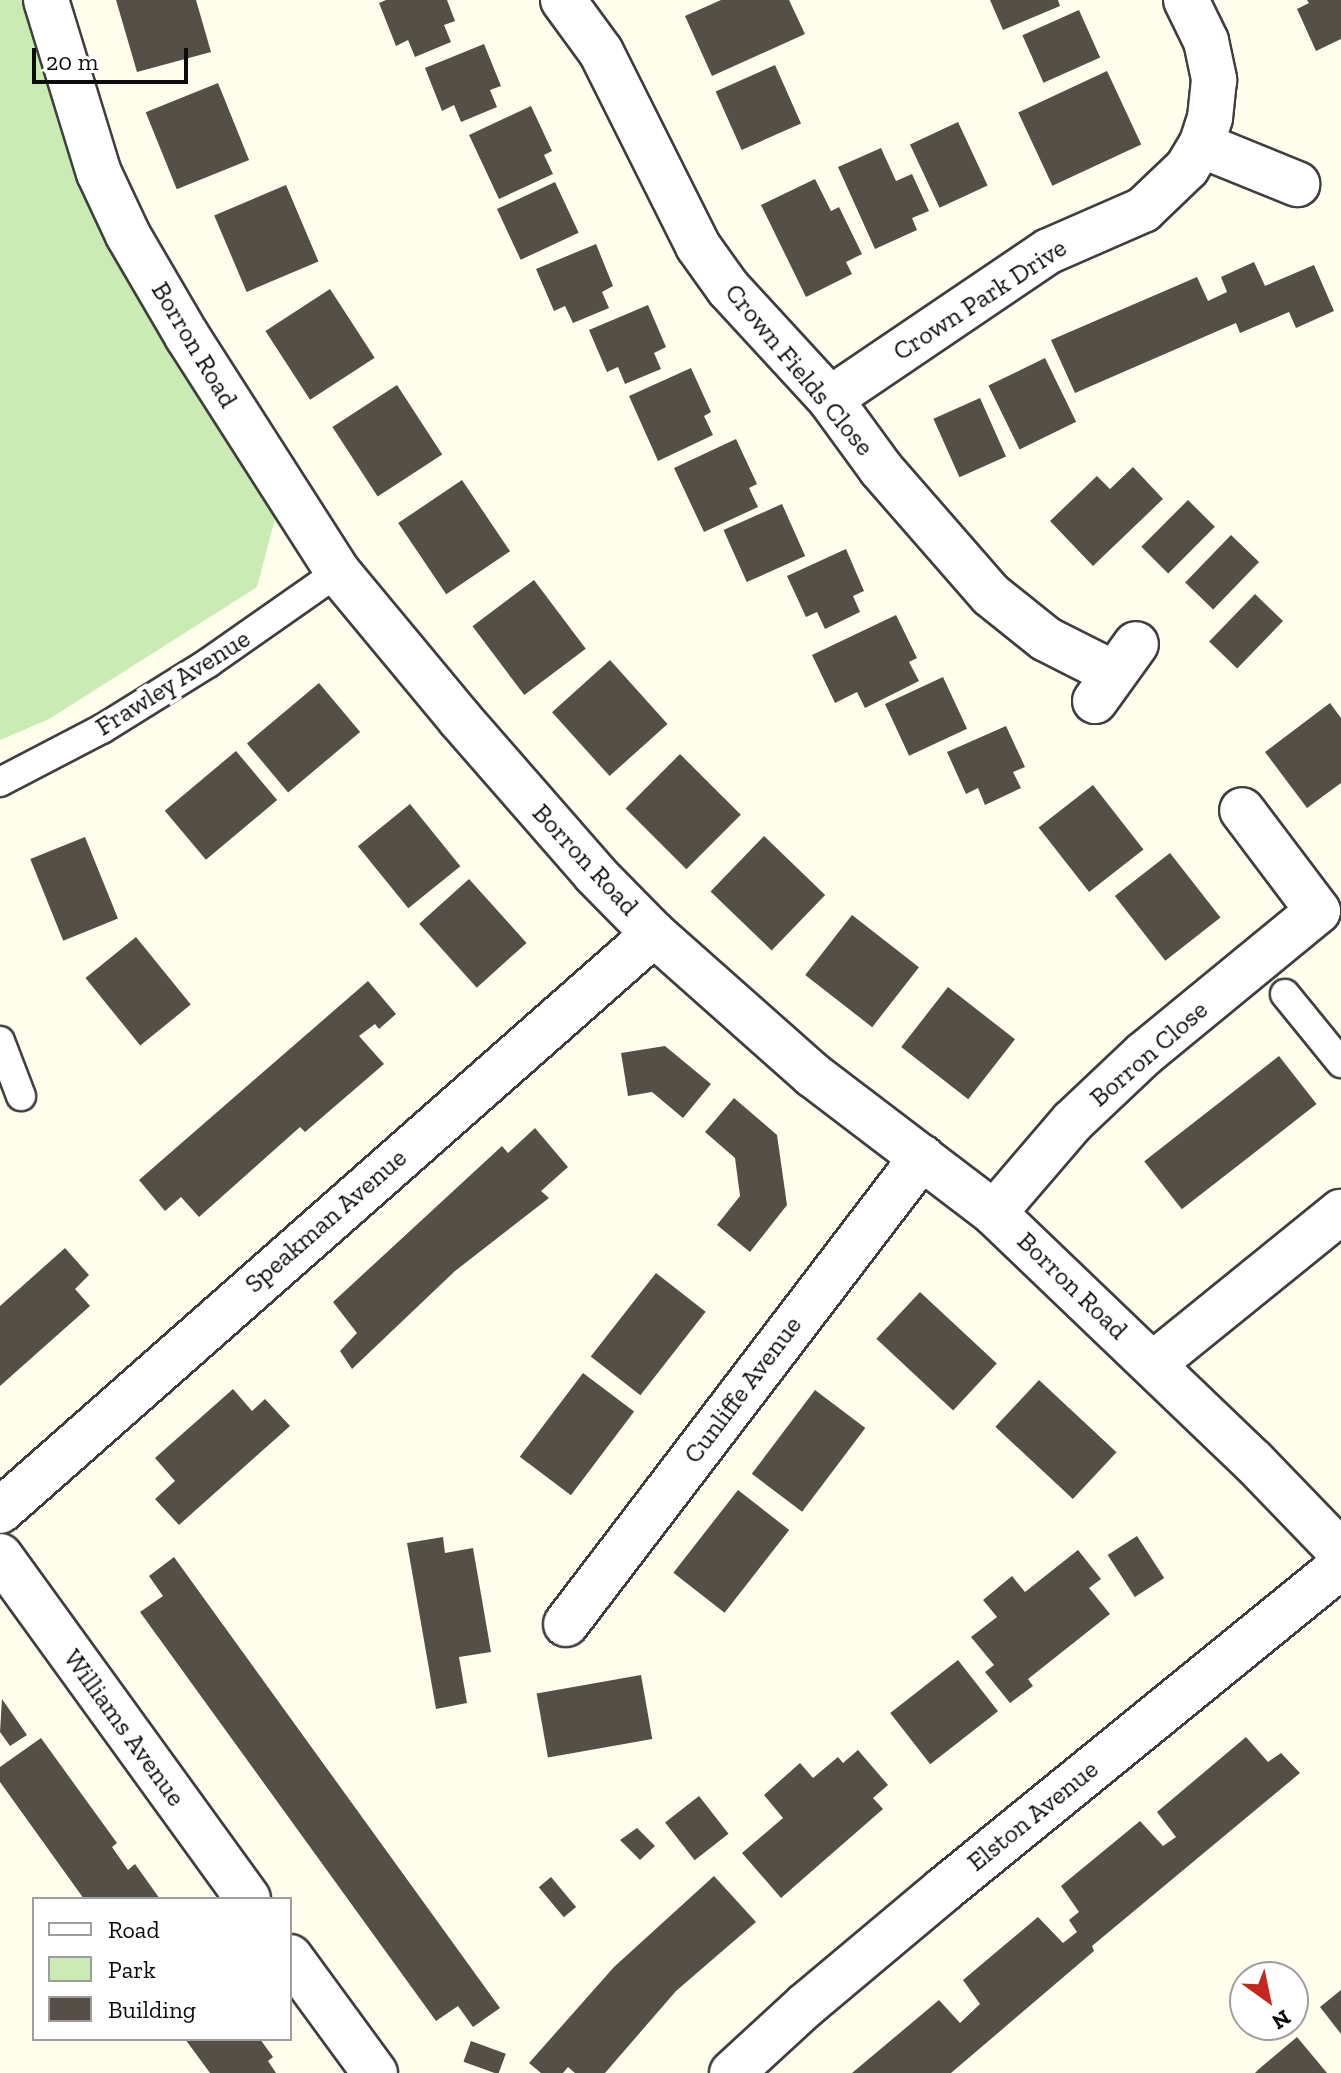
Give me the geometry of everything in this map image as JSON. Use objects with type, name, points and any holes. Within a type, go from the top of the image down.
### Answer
[{"type":"street","name":"Borron Road","points":[[46,0],[99,173],[128,235],[187,336],[338,572],[539,811],[654,934],[813,1075],[994,1213],[1153,1364],[1341,1552]]},
{"type":"street","name":"Crown Fields Close","points":[[563,0],[601,52],[698,246],[728,288],[830,399],[881,469],[991,595],[1046,639],[1115,672]]},
{"type":"street","name":"Crown Park Drive","points":[[830,399],[1049,251],[1143,210],[1187,168],[1201,145],[1210,118],[1214,80],[1206,41],[1186,0]]},
{"type":"street","points":[[1201,145],[1297,184]]},
{"type":"street","name":"Borron Close","points":[[994,1213],[1072,1122],[1144,1054],[1330,901],[1242,810]]},
{"type":"street","name":"Speakman Avenue","points":[[0,1511],[654,934]]},
{"type":"street","name":"Cunliffe Avenue","points":[[566,1624],[922,1157]]},
{"type":"street","points":[[1153,1364],[1341,1212]]},
{"type":"street","name":"Williams Avenue","points":[[0,1556],[247,1897]]},
{"type":"street","name":"Elston Avenue","points":[[732,2073],[806,2005],[943,1890],[1341,1566]]},
{"type":"street","points":[[292,1960],[375,2073]]},
{"type":"lane","name":"Frawley Avenue","points":[[0,782],[102,729],[208,663],[338,572]]},
{"type":"lane","points":[[1285,994],[1341,1063]]},
{"type":"lane","points":[[0,1041],[21,1096]]},
{"type":"green space","points":[[0,0],[24,0],[71,165],[113,249],[276,515],[257,587],[49,719],[0,740]]},
{"type":"building","points":[[116,0],[196,0],[211,52],[137,72]]},
{"type":"building","points":[[386,0],[447,0],[455,21],[444,25],[451,42],[415,57],[408,40],[396,46],[379,3]]},
{"type":"building","points":[[721,0],[789,0],[805,34],[712,76],[685,16]]},
{"type":"building","points":[[990,0],[1058,0],[1060,6],[1003,30]]},
{"type":"building","points":[[1307,0],[1341,0],[1341,39],[1316,51],[1297,9],[1309,3]]},
{"type":"building","points":[[1079,10],[1100,58],[1044,83],[1022,35]]},
{"type":"building","points":[[484,44],[501,86],[490,90],[497,107],[461,122],[454,105],[442,111],[425,68]]},
{"type":"building","points":[[775,65],[801,123],[742,150],[716,91]]},
{"type":"building","points":[[1107,71],[1141,144],[1052,186],[1018,112]]},
{"type":"building","points":[[218,83],[249,160],[177,189],[146,112]]},
{"type":"building","points":[[531,106],[552,151],[544,155],[553,174],[499,199],[469,135]]},
{"type":"building","points":[[958,122],[988,185],[940,208],[910,144]]},
{"type":"building","points":[[881,148],[896,181],[912,174],[929,211],[912,218],[917,230],[875,249],[838,167]]},
{"type":"building","points":[[815,179],[831,211],[839,207],[862,254],[846,262],[852,274],[806,297],[761,205]]},
{"type":"building","points":[[555,182],[579,233],[521,260],[497,209]]},
{"type":"building","points":[[286,185],[318,261],[247,292],[214,215]]},
{"type":"building","points":[[596,244],[613,286],[602,292],[609,308],[573,323],[565,306],[554,311],[536,269]]},
{"type":"building","points":[[1254,262],[1265,286],[1314,265],[1334,311],[1296,328],[1289,312],[1240,333],[1236,323],[1075,393],[1051,340],[1197,277],[1208,301],[1227,292],[1221,277]]},
{"type":"building","points":[[330,289],[375,358],[310,400],[265,331]]},
{"type":"building","points":[[648,305],[666,347],[654,353],[661,369],[625,384],[618,367],[607,372],[589,330]]},
{"type":"building","points":[[1045,358],[1076,422],[1020,449],[988,386]]},
{"type":"building","points":[[691,368],[711,412],[704,416],[713,435],[658,461],[629,396]]},
{"type":"building","points":[[397,385],[442,455],[378,497],[332,427]]},
{"type":"building","points":[[980,398],[1006,456],[959,477],[933,419]]},
{"type":"building","points":[[736,439],[757,484],[749,488],[758,507],[704,532],[674,468]]},
{"type":"building","points":[[1133,467],[1163,499],[1093,566],[1050,521],[1097,476],[1110,489]]},
{"type":"building","points":[[462,480],[510,551],[446,594],[398,523]]},
{"type":"building","points":[[1188,500],[1215,527],[1168,574],[1141,547]]},
{"type":"building","points":[[782,504],[805,556],[747,582],[724,530]]},
{"type":"building","points":[[1231,535],[1259,562],[1213,610],[1185,582]]},
{"type":"building","points":[[846,549],[864,591],[853,596],[860,612],[825,629],[817,612],[806,617],[787,576]]},
{"type":"building","points":[[534,580],[586,649],[524,695],[473,626]]},
{"type":"building","points":[[1255,594],[1283,621],[1237,669],[1209,641]]},
{"type":"building","points":[[896,615],[917,658],[909,662],[919,681],[865,708],[857,692],[835,703],[812,655]]},
{"type":"building","points":[[610,660],[668,724],[610,776],[552,712]]},
{"type":"building","points":[[943,677],[967,729],[909,756],[885,704]]},
{"type":"building","points":[[319,683],[360,732],[288,792],[247,743]]},
{"type":"building","points":[[1330,703],[1341,718],[1341,783],[1307,808],[1265,752]]},
{"type":"building","points":[[1006,726],[1025,767],[1013,772],[1021,788],[985,805],[978,788],[966,794],[947,752]]},
{"type":"building","points":[[236,751],[277,800],[206,860],[165,811]]},
{"type":"building","points":[[680,754],[741,815],[686,869],[626,808]]},
{"type":"building","points":[[1093,785],[1143,850],[1089,892],[1039,827]]},
{"type":"building","points":[[410,804],[460,866],[408,908],[358,846]]},
{"type":"building","points":[[764,836],[825,895],[772,950],[711,891]]},
{"type":"building","points":[[85,837],[118,919],[63,941],[30,859]]},
{"type":"building","points":[[1170,853],[1220,918],[1165,961],[1115,896]]},
{"type":"building","points":[[469,879],[527,943],[477,988],[419,924]]},
{"type":"building","points":[[852,915],[919,967],[872,1027],[805,975]]},
{"type":"building","points":[[136,937],[191,1005],[140,1046],[85,978]]},
{"type":"building","points":[[368,981],[396,1014],[379,1029],[375,1024],[359,1036],[384,1064],[305,1132],[300,1127],[199,1217],[181,1197],[165,1211],[139,1180]]},
{"type":"building","points":[[948,987],[1015,1039],[968,1099],[901,1047]]},
{"type":"building","points":[[665,1046],[711,1084],[683,1118],[652,1092],[628,1096],[621,1053]]},
{"type":"building","points":[[1279,1056],[1317,1104],[1182,1209],[1144,1161]]},
{"type":"building","points":[[734,1098],[777,1135],[787,1205],[750,1252],[717,1225],[740,1196],[735,1158],[705,1132]]},
{"type":"building","points":[[535,1128],[568,1167],[541,1191],[549,1198],[455,1271],[352,1369],[340,1351],[357,1333],[333,1302],[502,1146],[508,1153]]},
{"type":"building","points":[[65,1248],[89,1275],[75,1289],[90,1306],[0,1386],[0,1306]]},
{"type":"building","points":[[656,1273],[706,1312],[640,1395],[591,1357]]},
{"type":"building","points":[[920,1292],[997,1364],[953,1410],[876,1339]]},
{"type":"building","points":[[583,1373],[634,1412],[571,1495],[520,1457]]},
{"type":"building","points":[[1039,1380],[1117,1452],[1073,1499],[995,1427]]},
{"type":"building","points":[[233,1389],[252,1411],[265,1399],[290,1426],[179,1525],[155,1499],[175,1481],[155,1458]]},
{"type":"building","points":[[815,1390],[865,1428],[802,1512],[752,1474]]},
{"type":"building","points":[[738,1490],[789,1530],[725,1613],[673,1573]]},
{"type":"building","points":[[1137,1536],[1164,1578],[1135,1597],[1108,1555]]},
{"type":"building","points":[[443,1537],[445,1553],[473,1548],[491,1652],[459,1657],[467,1703],[436,1709],[407,1543]]},
{"type":"building","points":[[1078,1550],[1101,1579],[1089,1588],[1110,1614],[1028,1679],[1033,1686],[1010,1703],[985,1672],[994,1665],[971,1637],[997,1617],[983,1600],[1012,1576],[1025,1592]]},
{"type":"building","points":[[174,1557],[500,2008],[473,2027],[458,2006],[436,2021],[140,1612],[163,1596],[149,1576]]},
{"type":"building","points":[[958,1660],[998,1711],[930,1764],[890,1713]]},
{"type":"building","points":[[641,1675],[652,1739],[548,1757],[537,1693]]},
{"type":"building","points":[[2,1699],[27,1735],[10,1746],[0,1732]]},
{"type":"building","points":[[1246,1737],[1268,1762],[1281,1753],[1300,1773],[1092,1946],[1094,1951],[951,2073],[852,2073],[939,2000],[960,2023],[980,2004],[963,1980],[1038,1917],[1063,1943],[1077,1932],[1069,1920],[1079,1912],[1061,1886],[1140,1821],[1163,1846],[1176,1837],[1157,1812]]},
{"type":"building","points":[[41,1738],[117,1843],[112,1847],[128,1870],[135,1864],[159,1897],[83,1897],[0,1782],[0,1767]]},
{"type":"building","points":[[858,1750],[888,1785],[873,1798],[883,1809],[781,1898],[742,1853],[783,1818],[764,1795],[800,1763],[813,1778],[838,1757],[843,1763]]},
{"type":"building","points":[[699,1796],[729,1834],[695,1860],[665,1822]]},
{"type":"building","points":[[637,1828],[655,1846],[640,1860],[620,1840]]},
{"type":"building","points":[[714,1876],[756,1922],[676,1991],[605,2073],[575,2073],[568,2067],[563,2073],[541,2073],[529,2063],[614,1967]]},
{"type":"building","points":[[551,1877],[576,1907],[564,1917],[539,1887]]},
{"type":"building","points":[[1341,1990],[1341,2034],[1320,2007]]},
{"type":"building","points":[[186,2041],[261,2041],[273,2057],[268,2061],[276,2073],[210,2073]]},
{"type":"building","points":[[471,2041],[506,2054],[499,2073],[463,2062]]},
{"type":"building","points":[[1292,2041],[1300,2041],[1327,2073],[1255,2073]]}]
